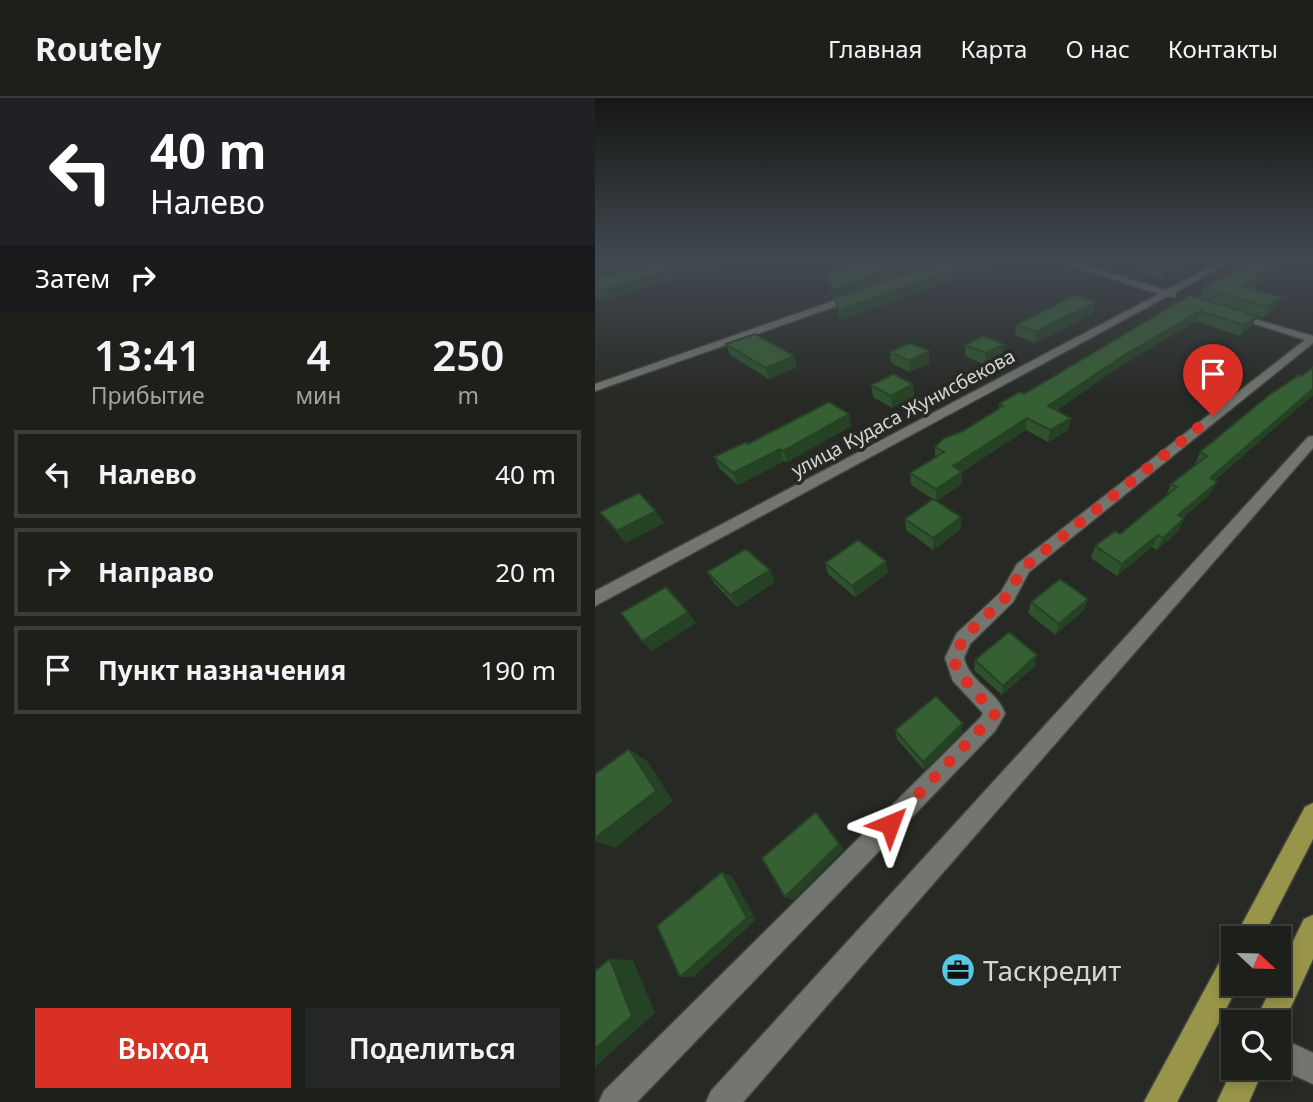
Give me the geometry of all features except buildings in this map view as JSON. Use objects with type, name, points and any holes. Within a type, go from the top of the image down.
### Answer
[{"type":"main road","points":[[1253,926],[1313,814]]},
{"type":"main road","points":[[1275,1010],[1313,928]]},
{"type":"main road","points":[[1160,1102],[1221,988]]},
{"type":"main road","points":[[1233,1102],[1243,1080]]},
{"type":"street","points":[[595,388],[827,307]]},
{"type":"street","name":"улица Кудаса Жунисбекова","points":[[595,599],[1155,307]]},
{"type":"street","points":[[1221,310],[1312,339]]},
{"type":"street","points":[[615,1102],[988,724],[995,714],[994,709],[958,672],[954,661],[963,638],[1007,596],[1023,568],[1312,339]]},
{"type":"street","points":[[722,1102],[1313,440]]},
{"type":"street","points":[[1291,1058],[1313,1069]]},
{"type":"place","name":"Таскредит","points":[[958,970]]},
{"type":"route","points":[[890,824],[995,714],[994,709],[958,672],[954,661],[963,638],[1007,596],[1023,568],[1213,416]]}]
